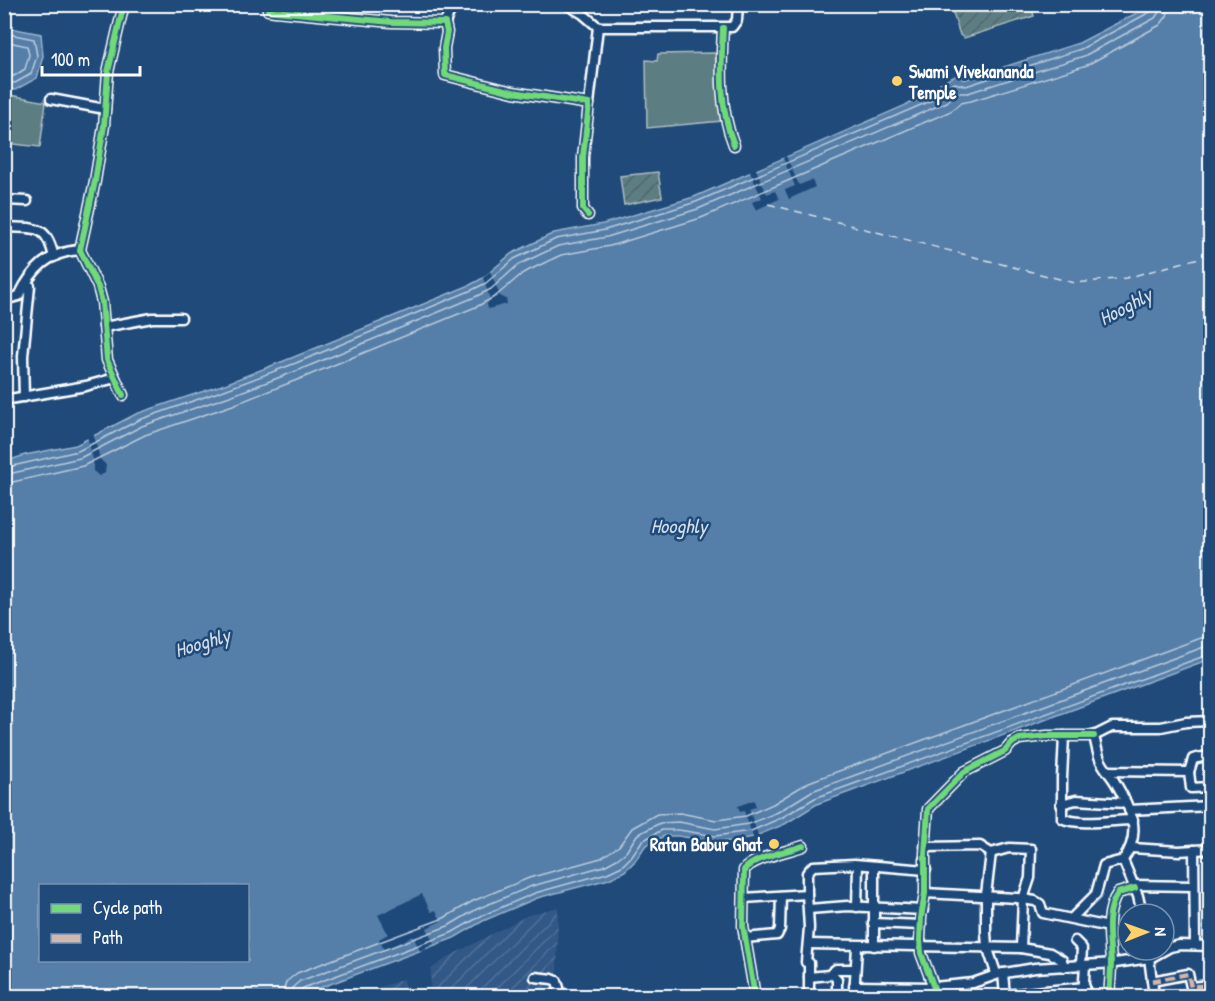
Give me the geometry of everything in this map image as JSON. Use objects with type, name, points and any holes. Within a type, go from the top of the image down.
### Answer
[{"type":"street","points":[[123,395],[107,360],[98,287],[80,250],[95,181],[108,72],[124,4]]},
{"type":"street","points":[[268,4],[268,10],[286,12],[391,22],[445,23]]},
{"type":"street","points":[[458,4],[449,13],[445,23],[447,32],[444,48],[445,75],[513,92],[589,104]]},
{"type":"street","points":[[566,4],[583,14],[598,27],[723,28],[732,27],[737,20],[738,4]]},
{"type":"street","points":[[588,215],[583,209],[583,174],[598,27]]},
{"type":"street","points":[[723,28],[721,60],[726,126],[734,145]]},
{"type":"street","points":[[51,99],[105,109]]},
{"type":"street","points":[[4,200],[27,201]]},
{"type":"street","points":[[4,227],[43,232],[49,238],[54,258]]},
{"type":"street","points":[[4,300],[19,296],[28,277],[40,264],[71,251],[80,250]]},
{"type":"street","points":[[24,397],[23,356],[30,286]]},
{"type":"street","points":[[104,327],[152,318],[181,318]]},
{"type":"street","points":[[4,400],[86,386],[115,378]]},
{"type":"street","points":[[937,996],[921,948],[928,808],[964,772],[1005,751],[1019,739],[1094,736],[1112,727],[1161,728],[1186,722],[1210,721]]},
{"type":"street","points":[[1064,736],[1062,816],[1068,821],[1133,820]]},
{"type":"street","points":[[1072,918],[1096,894],[1104,865],[1123,860],[1132,848],[1133,820],[1128,806],[1100,761],[1094,736]]},
{"type":"street","points":[[1210,757],[1193,759],[1189,772],[1191,788],[1210,787]]},
{"type":"street","points":[[1108,771],[1189,772]]},
{"type":"street","points":[[1061,804],[1076,800],[1128,806],[1210,806]]},
{"type":"street","points":[[755,996],[743,926],[744,870],[747,866],[803,846]]},
{"type":"street","points":[[925,847],[980,846],[991,853],[1009,848],[1031,849],[1030,878],[1023,899],[1021,948]]},
{"type":"street","points":[[1132,848],[1210,849]]},
{"type":"street","points":[[1194,850],[1195,945]]},
{"type":"street","points":[[991,853],[986,895],[987,946],[996,972],[1001,974]]},
{"type":"street","points":[[1123,860],[1138,902]]},
{"type":"street","points":[[809,996],[807,873],[810,867],[858,865],[926,870]]},
{"type":"street","points":[[857,907],[858,865]]},
{"type":"street","points":[[874,866],[874,946]]},
{"type":"street","points":[[1109,996],[1111,963],[1109,927],[1115,897],[1118,893],[1134,887],[1193,886]]},
{"type":"street","points":[[925,893],[1023,899],[1040,904],[1043,912],[1109,927]]},
{"type":"street","points":[[744,897],[807,894]]},
{"type":"street","points":[[745,938],[777,935],[780,928],[782,896]]},
{"type":"street","points":[[809,909],[857,907],[923,910]]},
{"type":"street","points":[[873,923],[921,925]]},
{"type":"street","points":[[1076,941],[1082,948],[1085,987],[1083,996]]},
{"type":"street","points":[[808,944],[858,947],[1021,948],[1050,953],[1062,960],[1064,967]]},
{"type":"street","points":[[1176,947],[1210,946]]},
{"type":"street","points":[[854,996],[858,947]]},
{"type":"street","points":[[854,987],[934,987],[973,983],[1001,974],[1035,968],[1116,962]]},
{"type":"street","points":[[1150,962],[1154,996]]},
{"type":"street","points":[[809,977],[832,974],[836,969],[855,969]]},
{"type":"street","points":[[832,974],[837,979],[837,996]]},
{"type":"street","points":[[1001,974],[1005,996],[1085,987]]},
{"type":"street","points":[[1152,981],[1188,974],[1191,987],[1210,985]]},
{"type":"street","points":[[535,977],[557,981],[558,996]]},
{"type":"street","points":[[904,987],[904,996]]},
{"type":"shaded area","points":[[558,907],[557,985],[552,995],[430,996],[431,969],[450,956],[528,915]]},
{"type":"shaded area","points":[[404,979],[406,996],[355,996]]},
{"type":"green space","points":[[968,5],[1031,5],[1034,16],[964,38],[960,35],[952,10]]},
{"type":"green space","points":[[715,53],[722,121],[647,128],[646,60],[657,61],[658,54]]},
{"type":"green space","points":[[5,94],[46,102],[40,147],[5,143]]},
{"type":"green space","points":[[658,172],[662,197],[624,205],[620,176]]},
{"type":"water","name":"Hooghly","points":[[1152,5],[1210,5],[1210,659],[817,804],[785,824],[753,837],[715,842],[664,836],[645,846],[625,871],[609,879],[537,898],[483,921],[454,938],[298,996],[5,996],[4,462],[25,455],[76,445],[136,414],[225,384],[470,285],[483,278],[511,254],[554,233],[603,224],[694,197],[943,89],[940,83],[960,74],[963,80],[1079,43]]},
{"type":"water","points":[[5,27],[41,34],[43,56],[37,78],[15,90],[5,88]]},
{"type":"pier","points":[[786,156],[799,185],[812,180],[815,187],[789,199],[785,190],[795,186],[783,158]]},
{"type":"pier","points":[[755,167],[767,194],[775,191],[779,199],[756,210],[752,202],[762,198],[749,170]]},
{"type":"pier","points":[[490,271],[500,296],[506,299],[507,304],[488,309],[487,304],[490,299],[483,278]]},
{"type":"pier","points":[[93,433],[100,459],[106,465],[105,473],[99,476],[93,471],[93,459],[87,436]]},
{"type":"pier","points":[[754,800],[756,807],[749,809],[759,838],[754,840],[744,811],[740,812],[738,806]]},
{"type":"pier","points":[[422,894],[431,912],[436,910],[441,921],[427,928],[434,944],[420,951],[413,936],[384,950],[379,939],[388,934],[378,915]]},
{"type":"ferry route","points":[[768,204],[1075,283],[1126,278],[1210,255]]},
{"type":"marked path","points":[[1152,981],[1188,974],[1191,987],[1210,985]]},
{"type":"cycle path","points":[[123,395],[107,360],[102,302],[98,287],[80,250],[104,126],[108,72],[124,4]]},
{"type":"cycle path","points":[[268,4],[268,10],[275,11],[391,22],[445,23],[447,32],[444,48],[445,75],[513,92],[589,104],[583,157],[583,209],[588,215]]},
{"type":"cycle path","points":[[723,28],[723,102],[734,145]]},
{"type":"cycle path","points":[[937,996],[921,953],[920,940],[925,893],[928,809],[964,772],[1005,751],[1019,739],[1047,736],[1094,736]]},
{"type":"cycle path","points":[[755,996],[743,926],[744,870],[762,858],[803,846]]},
{"type":"cycle path","points":[[1109,996],[1111,909],[1118,893],[1135,888]]},
{"type":"place","name":"Swami Vivekananda Temple","points":[[897,81]]},
{"type":"place","name":"Ratan Babur Ghat","points":[[774,844]]}]
